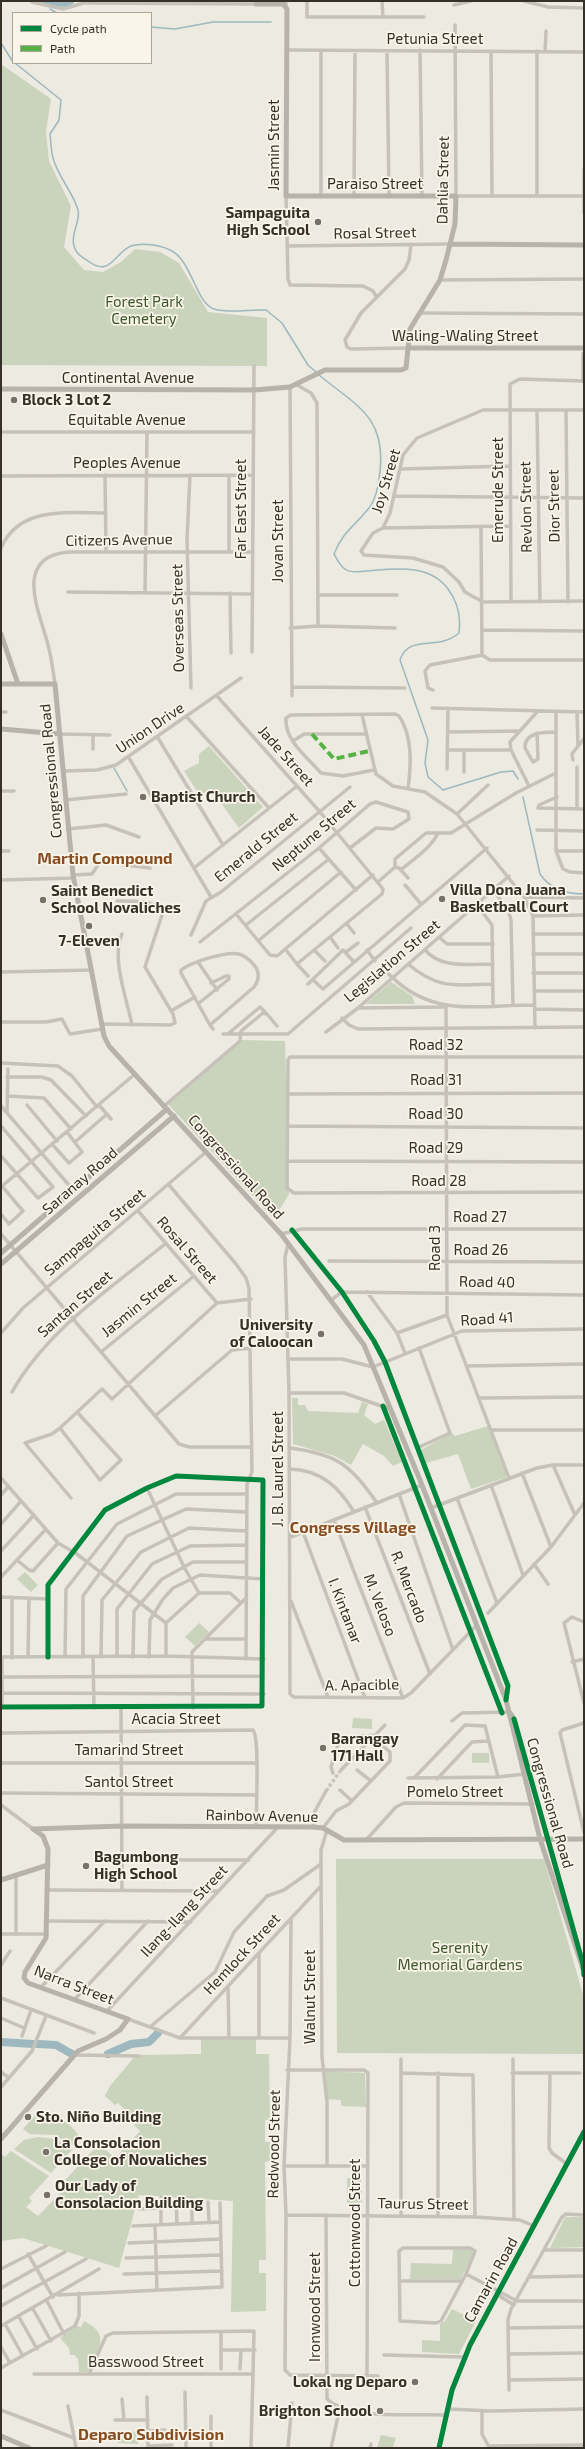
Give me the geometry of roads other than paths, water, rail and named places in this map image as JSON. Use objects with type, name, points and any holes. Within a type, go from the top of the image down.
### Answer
[{"type":"street","points":[[307,1],[307,17],[424,17]]},
{"type":"street","points":[[382,1],[383,17]]},
{"type":"street","points":[[454,5],[469,1]]},
{"type":"street","points":[[524,1],[548,7],[584,8]]},
{"type":"street","points":[[32,2],[63,9],[86,2],[283,3]]},
{"type":"street","name":"Jasmin Street","points":[[283,3],[288,9],[286,196],[288,279],[290,285],[364,286],[373,291],[376,296]]},
{"type":"street","name":"Dahlia Street","points":[[293,386],[325,370],[404,369],[408,362],[410,329],[418,313],[440,280],[451,244],[455,224],[455,25]]},
{"type":"street","points":[[545,52],[546,31]]},
{"type":"street","name":"Petunia Street","points":[[287,50],[491,50],[584,52]]},
{"type":"street","points":[[420,50],[422,196]]},
{"type":"street","points":[[491,50],[492,196]]},
{"type":"street","points":[[321,51],[321,196]]},
{"type":"street","points":[[354,196],[355,51]]},
{"type":"street","points":[[388,51],[388,196]]},
{"type":"street","points":[[537,51],[537,196]]},
{"type":"street","points":[[584,169],[584,213]]},
{"type":"street","name":"Paraiso Street","points":[[286,196],[584,196]]},
{"type":"street","name":"Rosal Street","points":[[287,246],[451,244],[584,245]]},
{"type":"street","points":[[376,296],[405,269],[409,260],[411,245]]},
{"type":"street","points":[[440,280],[584,279]]},
{"type":"street","name":"Waling-Waling Street","points":[[376,296],[361,313],[346,336],[345,340],[347,347],[584,348]]},
{"type":"street","points":[[418,313],[584,314]]},
{"type":"street","points":[[583,381],[584,354]]},
{"type":"street","name":"Far East Street","points":[[252,652],[254,366]]},
{"type":"street","name":"Emerude Street","points":[[511,601],[509,496],[510,410],[508,388],[513,380],[583,381]]},
{"type":"street","points":[[293,386],[310,393],[317,403],[318,626]]},
{"type":"street","name":"Continental Avenue","points":[[1,390],[254,390],[293,386]]},
{"type":"street","name":"Jovan Street","points":[[292,696],[290,628],[293,386]]},
{"type":"street","name":"Joy Street","points":[[483,602],[465,592],[459,582],[443,567],[413,558],[364,555],[361,551],[363,545],[374,532],[383,528],[395,496],[403,455],[417,438],[483,410],[584,410]]},
{"type":"street","name":"Dior Street","points":[[566,410],[565,498],[568,602]]},
{"type":"street","name":"Revlon Street","points":[[537,411],[536,497],[540,602]]},
{"type":"street","name":"Equitable Avenue","points":[[1,432],[254,432]]},
{"type":"street","points":[[145,592],[147,432]]},
{"type":"street","points":[[400,469],[510,466]]},
{"type":"street","points":[[105,475],[106,552]]},
{"type":"street","name":"Overseas Street","points":[[190,475],[188,552],[191,688]]},
{"type":"street","points":[[229,475],[229,552]]},
{"type":"street","name":"Peoples Avenue","points":[[1,476],[253,475]]},
{"type":"street","points":[[395,496],[509,496],[584,498]]},
{"type":"street","points":[[1,548],[14,529],[25,520],[36,516],[106,513]]},
{"type":"street","points":[[383,528],[510,526]]},
{"type":"street","points":[[482,527],[482,655]]},
{"type":"street","name":"Citizens Avenue","points":[[55,684],[49,646],[34,598],[33,590],[37,571],[45,560],[59,552],[253,552]]},
{"type":"street","points":[[68,592],[252,594]]},
{"type":"street","points":[[230,593],[231,653]]},
{"type":"street","points":[[319,595],[397,595]]},
{"type":"street","points":[[483,602],[584,601]]},
{"type":"street","points":[[290,628],[318,626],[395,628]]},
{"type":"street","points":[[482,630],[584,631]]},
{"type":"street","points":[[1,634],[2,641],[18,684]]},
{"type":"street","points":[[432,690],[428,688],[424,671],[430,665],[482,655],[490,660],[584,660]]},
{"type":"street","name":"Union Drive","points":[[63,771],[110,768],[129,758],[241,678]]},
{"type":"street","points":[[1,684],[55,684]]},
{"type":"street","name":"Congressional Road","points":[[55,684],[65,800],[74,876],[102,1026],[109,1046],[281,1234],[364,1346],[374,1367],[478,1624],[510,1712],[514,1719],[534,1804],[546,1839],[584,1975]]},
{"type":"street","points":[[292,687],[405,688]]},
{"type":"street","name":"Jade Street","points":[[217,696],[320,812],[378,882]]},
{"type":"street","points":[[432,708],[448,710],[584,712]]},
{"type":"street","points":[[447,769],[448,710]]},
{"type":"street","points":[[1,712],[6,712]]},
{"type":"street","points":[[527,787],[511,750],[510,742],[536,712]]},
{"type":"street","points":[[556,712],[556,851],[564,870],[584,873]]},
{"type":"street","points":[[577,712],[578,746]]},
{"type":"street","points":[[374,770],[343,776],[321,773],[293,741],[286,730],[288,716],[395,714],[401,719],[410,754],[408,789]]},
{"type":"street","points":[[362,715],[374,770],[379,778],[393,786],[425,792],[457,814],[487,848],[524,897],[533,916],[535,1028]]},
{"type":"street","points":[[186,717],[269,808]]},
{"type":"street","points":[[1,729],[60,734],[110,735]]},
{"type":"street","points":[[448,732],[518,731]]},
{"type":"street","points":[[537,732],[538,759],[533,762],[525,746],[528,740],[537,732],[556,732]]},
{"type":"street","points":[[293,741],[304,734],[365,734]]},
{"type":"street","points":[[93,735],[93,749]]},
{"type":"street","points":[[158,738],[222,846]]},
{"type":"street","points":[[573,760],[572,754],[584,739]]},
{"type":"street","points":[[447,750],[511,750]]},
{"type":"street","points":[[464,750],[464,772]]},
{"type":"street","points":[[129,758],[211,897]]},
{"type":"street","points":[[577,767],[578,808]]},
{"type":"street","points":[[297,964],[382,894],[383,889],[378,882],[395,867],[395,859],[426,833],[451,833],[516,793],[556,773]]},
{"type":"street","points":[[457,814],[488,785]]},
{"type":"street","points":[[194,868],[297,786]]},
{"type":"street","name":"Emerald Street","points":[[191,935],[204,903],[211,897],[221,892],[350,787]]},
{"type":"street","points":[[1,791],[14,791]]},
{"type":"street","points":[[65,800],[126,794]]},
{"type":"street","points":[[557,797],[538,807],[557,809],[584,808]]},
{"type":"street","name":"Neptune Street","points":[[200,942],[320,848],[373,802],[408,812],[410,819],[396,828],[376,828],[350,848]]},
{"type":"street","points":[[68,829],[106,825],[139,837]]},
{"type":"street","points":[[537,830],[584,831]]},
{"type":"street","points":[[400,869],[424,849],[438,833]]},
{"type":"street","points":[[320,848],[356,890]]},
{"type":"street","points":[[313,980],[323,989],[487,848]]},
{"type":"street","points":[[1,851],[9,851]]},
{"type":"street","points":[[556,851],[584,851]]},
{"type":"street","points":[[246,925],[328,859]]},
{"type":"street","points":[[1,880],[92,874],[100,862],[150,868]]},
{"type":"street","points":[[395,867],[400,869],[408,878]]},
{"type":"street","points":[[258,941],[340,872]]},
{"type":"street","points":[[236,914],[258,941],[274,957],[286,950],[372,875]]},
{"type":"street","name":"Legislation Street","points":[[326,1032],[342,1018],[358,1008],[494,891],[509,876]]},
{"type":"street","points":[[405,885],[421,904]]},
{"type":"street","points":[[494,891],[508,910],[511,920],[513,1005]]},
{"type":"street","points":[[524,897],[584,898]]},
{"type":"street","points":[[1,1022],[46,1022],[62,1019],[70,1034],[102,1026],[174,1024],[176,1020],[145,967],[163,912],[157,906],[117,901]]},
{"type":"street","points":[[477,905],[492,924],[493,1005]]},
{"type":"street","points":[[533,916],[584,915]]},
{"type":"street","points":[[347,924],[354,933]]},
{"type":"street","points":[[223,1034],[288,1034],[412,928]]},
{"type":"street","points":[[122,934],[118,944],[118,957],[132,1025]]},
{"type":"street","points":[[533,934],[584,934]]},
{"type":"street","points":[[330,937],[338,948]]},
{"type":"street","points":[[440,938],[447,944],[493,944]]},
{"type":"street","points":[[346,952],[358,943]]},
{"type":"street","points":[[286,950],[308,976]]},
{"type":"street","points":[[314,950],[325,961]]},
{"type":"street","points":[[308,984],[342,950],[346,952],[354,962]]},
{"type":"street","points":[[367,950],[375,961]]},
{"type":"street","points":[[425,950],[432,958],[440,962],[493,964]]},
{"type":"street","points":[[224,954],[240,954],[248,958],[259,974],[254,987],[212,1027],[195,997],[180,971],[182,968],[198,962],[224,954]]},
{"type":"street","points":[[533,954],[584,954]]},
{"type":"street","points":[[198,962],[217,990]]},
{"type":"street","points":[[408,964],[435,983],[450,985],[492,984]]},
{"type":"street","points":[[1,972],[92,970]]},
{"type":"street","points":[[385,970],[406,991],[446,1007]]},
{"type":"street","points":[[533,973],[584,973]]},
{"type":"street","points":[[198,1003],[217,990],[229,979],[229,976],[212,983]]},
{"type":"street","points":[[534,991],[584,991]]},
{"type":"street","points":[[171,1011],[195,997]]},
{"type":"street","points":[[358,1008],[513,1005],[584,1010]]},
{"type":"street","points":[[229,1034],[260,1007],[277,1026]]},
{"type":"street","name":"Road 3","points":[[446,1007],[448,1193],[447,1315],[509,1478]]},
{"type":"street","points":[[165,1107],[240,1041],[241,1034],[265,1012]]},
{"type":"street","points":[[342,1018],[349,1026],[358,1029],[584,1028]]},
{"type":"street","name":"Road 32","points":[[289,1094],[288,1060],[290,1057],[583,1056]]},
{"type":"street","points":[[1,1063],[58,1066],[72,1076],[111,1119]]},
{"type":"street","points":[[7,1113],[8,1069]]},
{"type":"street","points":[[1,1214],[9,1224],[23,1211],[1,1186],[135,1074]]},
{"type":"street","points":[[7,1077],[42,1077],[51,1080],[86,1116]]},
{"type":"street","name":"Road 31","points":[[289,1094],[447,1092],[584,1093]]},
{"type":"street","points":[[288,1161],[289,1094]]},
{"type":"street","points":[[7,1096],[44,1098],[71,1129]]},
{"type":"street","points":[[27,1105],[57,1140]]},
{"type":"street","points":[[1,1106],[74,1191]]},
{"type":"street","name":"Saranay Road","points":[[1,1253],[152,1122],[165,1107]]},
{"type":"street","points":[[75,1142],[107,1114]]},
{"type":"street","name":"Saranay Road","points":[[1,1264],[174,1116]]},
{"type":"street","points":[[152,1122],[160,1129]]},
{"type":"street","points":[[1,1126],[53,1187],[42,1197],[38,1198],[1,1156]]},
{"type":"street","name":"Road 30","points":[[288,1126],[584,1128]]},
{"type":"street","points":[[52,1144],[69,1164],[82,1152],[67,1132]]},
{"type":"street","name":"Sampaguita Street","points":[[1,1333],[23,1308],[139,1212],[206,1152]]},
{"type":"street","name":"Road 29","points":[[288,1161],[447,1160],[584,1162]]},
{"type":"street","name":"Road 28","points":[[288,1161],[288,1188],[294,1193],[584,1192]]},
{"type":"street","points":[[169,1185],[246,1278],[250,1298],[252,1472],[246,1494],[246,1659]]},
{"type":"street","name":"Rosal Street","points":[[139,1212],[217,1303]]},
{"type":"street","name":"Road 27","points":[[281,1234],[292,1230],[584,1229]]},
{"type":"street","points":[[292,1230],[342,1292],[374,1341],[385,1362],[438,1506],[508,1686],[506,1700]]},
{"type":"street","points":[[1,1234],[174,1439],[189,1447],[251,1448]]},
{"type":"street","name":"Santan Street","points":[[12,1392],[23,1371],[46,1344],[165,1244]]},
{"type":"street","name":"J. B. Laurel Street","points":[[288,1244],[285,1257],[289,1359],[290,1694]]},
{"type":"street","name":"Road 26","points":[[329,1261],[584,1262]]},
{"type":"street","name":"Jasmin Street","points":[[100,1352],[194,1276]]},
{"type":"street","points":[[331,1300],[342,1292]]},
{"type":"street","name":"Road 40","points":[[342,1292],[584,1295]]},
{"type":"street","points":[[366,1292],[397,1333],[405,1353]]},
{"type":"street","points":[[71,1498],[25,1443],[52,1434],[102,1389],[112,1400],[129,1386],[217,1303],[250,1298]]},
{"type":"street","points":[[397,1333],[447,1315]]},
{"type":"street","name":"Road 41","points":[[374,1367],[454,1333],[475,1329],[584,1329]]},
{"type":"street","points":[[155,1416],[232,1350],[251,1348]]},
{"type":"street","points":[[417,1448],[450,1433],[419,1348]]},
{"type":"street","points":[[289,1359],[342,1359],[374,1367]]},
{"type":"street","points":[[467,1366],[584,1364]]},
{"type":"street","points":[[289,1393],[344,1393],[390,1409]]},
{"type":"street","points":[[479,1398],[584,1397]]},
{"type":"street","points":[[382,1406],[502,1713]]},
{"type":"street","points":[[60,1428],[100,1480],[107,1474],[121,1460],[77,1412]]},
{"type":"street","points":[[491,1430],[584,1430]]},
{"type":"street","points":[[290,1448],[323,1455],[353,1471],[377,1503]]},
{"type":"street","points":[[431,1508],[522,1473],[553,1465],[584,1465]]},
{"type":"street","points":[[553,1465],[575,1515]]},
{"type":"street","points":[[290,1469],[312,1472],[326,1479],[341,1492],[354,1512]]},
{"type":"street","points":[[522,1473],[551,1547]]},
{"type":"street","points":[[48,1657],[48,1584],[71,1551],[105,1510],[147,1488],[176,1476],[250,1478],[260,1479],[264,1482],[263,1579],[264,1659],[264,1694],[262,1706],[193,1708],[2,1707],[1,1657],[12,1658],[166,1656],[264,1659]]},
{"type":"street","points":[[1,1478],[58,1543],[100,1571],[166,1623]]},
{"type":"street","points":[[290,1537],[422,1485]]},
{"type":"street","points":[[491,1485],[523,1575]]},
{"type":"street","points":[[1,1495],[8,1487]]},
{"type":"street","points":[[147,1488],[184,1567],[199,1593]]},
{"type":"street","points":[[65,1657],[65,1593],[117,1524],[154,1504],[182,1493],[246,1494]]},
{"type":"street","points":[[399,1494],[453,1650]]},
{"type":"street","points":[[458,1498],[497,1603]]},
{"type":"street","points":[[1,1524],[22,1501]]},
{"type":"street","points":[[488,1613],[551,1547],[584,1503]]},
{"type":"street","name":"R. Mercado","points":[[366,1508],[430,1674]]},
{"type":"street","points":[[83,1657],[83,1596],[126,1536],[186,1509],[246,1512]]},
{"type":"street","points":[[1,1551],[34,1515]]},
{"type":"street","name":"M. Veloso","points":[[334,1520],[403,1698]]},
{"type":"street","points":[[101,1657],[101,1603],[141,1552],[189,1528],[246,1531]]},
{"type":"street","points":[[1,1577],[46,1529]]},
{"type":"street","name":"I. Kintanar","points":[[303,1532],[365,1698]]},
{"type":"street","points":[[17,1560],[29,1570],[33,1571],[58,1543]]},
{"type":"street","points":[[116,1656],[117,1609],[152,1564],[190,1546],[246,1545]]},
{"type":"street","points":[[133,1657],[133,1615],[139,1603],[162,1579],[193,1562],[246,1562]]},
{"type":"street","points":[[534,1564],[548,1584]]},
{"type":"street","points":[[148,1657],[150,1620],[153,1612],[173,1588],[190,1578],[200,1575],[263,1579]]},
{"type":"street","points":[[166,1656],[166,1623],[199,1593],[230,1593],[241,1603]]},
{"type":"street","points":[[1,1597],[48,1599]]},
{"type":"street","points":[[12,1597],[12,1658]]},
{"type":"street","points":[[28,1657],[29,1598]]},
{"type":"street","points":[[193,1708],[192,1652],[246,1598]]},
{"type":"street","points":[[290,1600],[328,1697]]},
{"type":"street","points":[[584,1622],[576,1617],[568,1618],[564,1627],[572,1662],[582,1691],[584,1702]]},
{"type":"street","name":"A. Apacible","points":[[290,1694],[294,1697],[403,1698],[412,1693],[478,1624]]},
{"type":"street","points":[[205,1639],[246,1640]]},
{"type":"street","points":[[93,1657],[94,1708]]},
{"type":"street","points":[[572,1662],[584,1658]]},
{"type":"street","points":[[2,1677],[264,1676]]},
{"type":"street","points":[[2,1693],[264,1694]]},
{"type":"street","points":[[121,1708],[122,1890]]},
{"type":"street","points":[[452,1721],[462,1713],[510,1712]]},
{"type":"street","points":[[584,1723],[562,1730],[560,1733],[584,1832]]},
{"type":"street","points":[[340,1770],[386,1725]]},
{"type":"street","points":[[414,1778],[463,1725],[484,1726],[498,1777]]},
{"type":"street","name":"Acacia Street","points":[[1,1733],[253,1730],[256,1734],[257,1763],[256,1827]]},
{"type":"street","points":[[333,1773],[330,1767],[340,1738],[376,1735]]},
{"type":"street","points":[[437,1779],[472,1742],[488,1741]]},
{"type":"street","points":[[325,1829],[336,1811],[352,1801],[384,1768],[391,1757],[390,1752],[378,1742]]},
{"type":"street","name":"Tamarind Street","points":[[1,1763],[257,1763]]},
{"type":"street","points":[[357,1770],[371,1781]]},
{"type":"street","points":[[408,1778],[437,1779],[498,1777],[526,1773]]},
{"type":"street","points":[[340,1790],[352,1801]]},
{"type":"street","points":[[313,1827],[315,1812],[326,1791]]},
{"type":"street","name":"Santol Street","points":[[1,1793],[257,1795]]},
{"type":"street","name":"Pomelo Street","points":[[366,1840],[396,1807],[404,1803],[534,1804]]},
{"type":"street","name":"Congressional Road","points":[[534,1804],[540,1839],[582,1965]]},
{"type":"street","name":"Narra Street","points":[[1,1805],[33,1829],[47,1842],[47,1934],[42,1948],[24,1975],[25,1981],[180,2038],[290,2038]]},
{"type":"street","name":"Rainbow Avenue","points":[[33,1829],[122,1826],[313,1827],[325,1829],[344,1840],[584,1840]]},
{"type":"street","name":"Ilang-Ilang Street","points":[[107,2011],[278,1828]]},
{"type":"street","name":"Walnut Street","points":[[325,1829],[321,1850],[321,1886],[323,2069],[327,2102],[327,2165]]},
{"type":"street","points":[[122,1860],[249,1860]]},
{"type":"street","points":[[150,2027],[215,1972],[234,1932],[267,1896],[284,1890],[321,1864]]},
{"type":"street","points":[[1,1880],[48,1865]]},
{"type":"street","points":[[16,1876],[16,1934]]},
{"type":"street","name":"Hemlock Street","points":[[180,2038],[321,1886]]},
{"type":"street","points":[[47,1890],[218,1891]]},
{"type":"street","name":"Redwood Street","points":[[291,1919],[290,2038],[287,2070],[284,2166],[286,2215],[285,2370],[290,2375],[327,2376]]},
{"type":"street","points":[[47,1921],[191,1922]]},
{"type":"street","points":[[41,1987],[105,1921]]},
{"type":"street","points":[[75,2000],[148,1921]]},
{"type":"street","points":[[1,1934],[47,1934]]},
{"type":"street","points":[[1,1965],[10,1951]]},
{"type":"street","points":[[259,1953],[259,2038]]},
{"type":"street","points":[[1,1959],[7,1956]]},
{"type":"street","points":[[228,1986],[229,2038]]},
{"type":"street","points":[[1,1998],[94,2033]]},
{"type":"street","points":[[22,2036],[31,2010]]},
{"type":"street","points":[[1,2087],[32,2051],[46,2016]]},
{"type":"street","points":[[1,2018],[24,2028]]},
{"type":"street","points":[[1,2139],[75,2055],[85,2047],[106,2040],[116,2033],[128,2019]]},
{"type":"street","points":[[75,2055],[139,2056]]},
{"type":"street","points":[[400,2215],[401,2059]]},
{"type":"street","points":[[513,2059],[514,2220]]},
{"type":"street","points":[[287,2070],[323,2069]]},
{"type":"street","name":"Cottonwood Street","points":[[323,2069],[367,2071],[367,2376]]},
{"type":"street","points":[[1,2072],[9,2078]]},
{"type":"street","points":[[401,2073],[473,2075],[475,2217]]},
{"type":"street","points":[[438,2073],[438,2216]]},
{"type":"street","points":[[512,2073],[580,2073]]},
{"type":"street","points":[[550,2073],[549,2148],[552,2154],[567,2164]]},
{"type":"street","name":"Camarin Road","points":[[439,2448],[447,2412],[464,2357],[584,2132]]},
{"type":"street","points":[[284,2166],[367,2166]]},
{"type":"street","points":[[161,2197],[161,2225]]},
{"type":"street","points":[[192,2198],[192,2223]]},
{"type":"street","points":[[176,2199],[177,2224]]},
{"type":"street","points":[[208,2202],[209,2222]]},
{"type":"street","points":[[58,2295],[222,2287],[220,2203]]},
{"type":"street","points":[[139,2209],[161,2208]]},
{"type":"street","points":[[509,2390],[509,2314],[562,2217],[566,2214],[584,2215]]},
{"type":"street","name":"Taurus Street","points":[[286,2215],[400,2215],[475,2217],[514,2220],[534,2226]]},
{"type":"street","name":"Ironwood Street","points":[[326,2215],[327,2399],[340,2407]]},
{"type":"street","points":[[133,2226],[220,2222]]},
{"type":"street","points":[[155,2225],[157,2290]]},
{"type":"street","points":[[129,2243],[221,2239]]},
{"type":"street","points":[[1,2270],[28,2254],[46,2246]]},
{"type":"street","points":[[403,2248],[472,2248],[475,2254],[466,2274],[445,2317],[436,2323],[400,2320],[400,2251],[403,2248]]},
{"type":"street","points":[[545,2250],[584,2250]]},
{"type":"street","points":[[1,2288],[65,2252]]},
{"type":"street","points":[[28,2254],[53,2297]]},
{"type":"street","points":[[126,2258],[221,2255]]},
{"type":"street","points":[[1,2306],[86,2259]]},
{"type":"street","points":[[23,2356],[3,2325],[58,2295],[99,2269]]},
{"type":"street","points":[[124,2274],[222,2271]]},
{"type":"street","points":[[466,2274],[517,2301],[584,2301]]},
{"type":"street","points":[[531,2276],[584,2276]]},
{"type":"street","points":[[399,2281],[462,2281]]},
{"type":"street","points":[[498,2292],[501,2297],[514,2304]]},
{"type":"street","points":[[1,2368],[64,2334],[75,2326],[78,2321],[79,2293]]},
{"type":"street","points":[[47,2301],[64,2334]]},
{"type":"street","points":[[33,2309],[51,2341]]},
{"type":"street","points":[[19,2317],[37,2349]]},
{"type":"street","points":[[508,2328],[584,2327]]},
{"type":"street","points":[[89,2374],[106,2336],[113,2333],[250,2329],[254,2332],[251,2448]]},
{"type":"street","points":[[221,2334],[221,2369]]},
{"type":"street","points":[[1,2348],[10,2363]]},
{"type":"street","points":[[221,2350],[254,2350]]},
{"type":"street","points":[[240,2369],[241,2350]]},
{"type":"street","points":[[508,2354],[584,2353]]},
{"type":"street","points":[[384,2355],[464,2357]]},
{"type":"street","name":"Basswood Street","points":[[34,2374],[253,2374]]},
{"type":"street","points":[[327,2376],[378,2376]]},
{"type":"street","points":[[509,2380],[584,2379]]},
{"type":"street","points":[[185,2392],[186,2448]]},
{"type":"street","points":[[147,2396],[148,2447],[172,2445]]},
{"type":"street","points":[[122,2399],[124,2420]]},
{"type":"street","points":[[288,2448],[292,2404]]},
{"type":"street","points":[[332,2448],[340,2407],[377,2414],[584,2409]]},
{"type":"street","points":[[68,2408],[76,2448]]},
{"type":"street","points":[[1,2410],[74,2438]]},
{"type":"street","points":[[482,2411],[482,2434],[489,2447],[584,2445]]},
{"type":"street","points":[[211,2416],[211,2448]]},
{"type":"street","points":[[115,2420],[148,2420]]},
{"type":"street","points":[[148,2431],[166,2430]]},
{"type":"street","points":[[1,2436],[29,2448]]},
{"type":"waterway","points":[[46,1],[65,3],[70,1]]},
{"type":"waterway","points":[[50,9],[55,12]]},
{"type":"waterway","points":[[152,27],[175,29],[213,22],[271,22]]},
{"type":"waterway","points":[[1,43],[12,60]]},
{"type":"waterway","points":[[16,64],[61,100],[59,120],[50,134],[51,149],[55,165],[73,197],[78,210],[79,214],[73,237],[75,249],[78,253],[96,266],[102,267],[107,266],[125,249],[131,246],[141,244],[152,245],[163,247],[172,251],[179,256],[198,291],[208,305],[214,309],[227,311],[266,310],[282,323],[308,365],[316,372]]},
{"type":"waterway","points":[[319,375],[356,404],[365,414],[373,424],[378,437],[381,452],[379,480],[374,500],[369,508],[342,539],[334,554],[337,560],[343,568],[352,572],[399,569],[421,571],[431,575],[448,589],[458,610],[460,621],[459,633],[451,639],[410,647],[404,652],[400,660],[428,740],[425,763],[428,777],[443,790],[501,772],[513,771],[518,779]]},
{"type":"waterway","points":[[114,768],[127,791]]},
{"type":"waterway","points":[[523,797],[540,874],[544,879],[559,890],[584,894]]},
{"type":"waterway","points":[[108,2054],[131,2044],[149,2042],[158,2033]]},
{"type":"waterway","points":[[1,2042],[33,2044]]},
{"type":"waterway","points":[[38,2044],[56,2045],[72,2054]]},
{"type":"tunnel","points":[[326,1791],[341,1770]]},
{"type":"place","name":"Sampaguita High School","points":[[318,222]]},
{"type":"place","name":"Block 3 Lot 2","points":[[14,400]]},
{"type":"place","name":"Baptist Church","points":[[143,797]]},
{"type":"place","name":"Villa Dona Juana Basketball Court","points":[[442,899]]},
{"type":"place","name":"Saint Benedict School Novaliches","points":[[43,900]]},
{"type":"place","name":"7-Eleven","points":[[89,926]]},
{"type":"place","name":"University of Caloocan","points":[[321,1334]]},
{"type":"place","name":"Barangay 171 Hall","points":[[323,1748]]},
{"type":"place","name":"Bagumbong High School","points":[[86,1866]]},
{"type":"place","name":"Sto. Niño Building","points":[[28,2117]]},
{"type":"place","name":"La Consolacion College of Novaliches","points":[[46,2152]]},
{"type":"place","name":"Our Lady of Consolacion Building","points":[[47,2195]]},
{"type":"place","name":"Lokal ng Deparo","points":[[415,2382]]},
{"type":"place","name":"Brighton School","points":[[380,2411]]},
{"type":"district","name":"Martin Compound","points":[[105,859]]},
{"type":"district","name":"Congress Village","points":[[353,1528]]},
{"type":"district","name":"Deparo Subdivision","points":[[151,2435]]},
{"type":"park label","name":"Forest Park Cemetery","points":[[144,310]]},
{"type":"park label","name":"Serenity Memorial Gardens","points":[[460,1956]]}]
